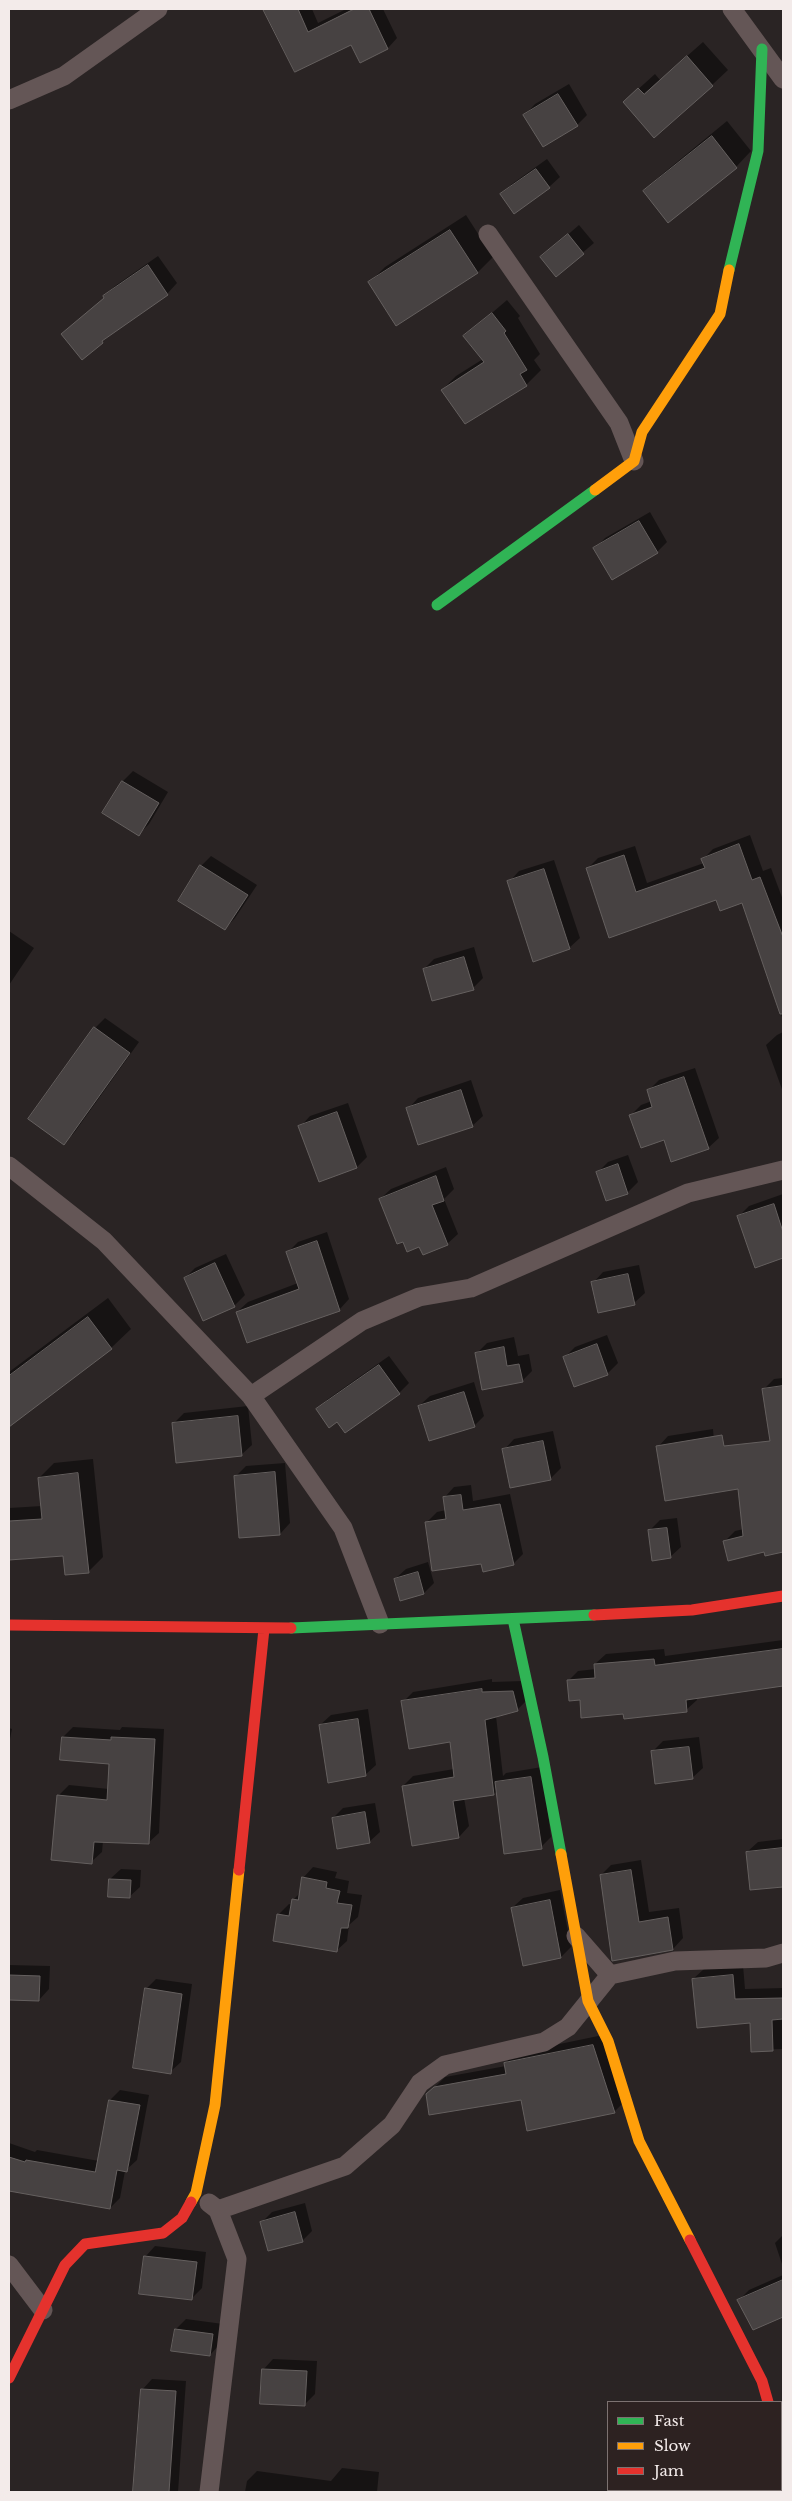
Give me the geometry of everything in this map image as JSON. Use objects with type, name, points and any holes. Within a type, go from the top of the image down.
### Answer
[{"type":"street","points":[[9,100],[64,76],[158,9]]},
{"type":"street","points":[[732,9],[783,79]]},
{"type":"street","points":[[437,606],[634,461],[642,432],[720,314],[737,233],[758,151],[762,49]]},
{"type":"street","points":[[488,234],[619,423],[634,461]]},
{"type":"street","points":[[9,1166],[104,1241],[251,1396],[343,1528],[380,1624]]},
{"type":"street","points":[[251,1396],[362,1321],[419,1297],[471,1288],[688,1193],[783,1170]]},
{"type":"street","points":[[9,1625],[264,1629],[513,1620],[692,1610],[783,1596]]},
{"type":"street","points":[[513,1620],[543,1757],[588,2001],[608,2041],[639,2140],[762,2382],[768,2401]]},
{"type":"street","points":[[9,2378],[65,2265],[85,2244],[163,2233],[182,2218],[196,2193],[215,2105],[264,1629]]},
{"type":"street","points":[[576,1936],[610,1975]]},
{"type":"street","points":[[218,2210],[344,2166],[392,2125],[420,2083],[445,2066],[544,2042],[568,2027],[610,1975],[675,1961],[766,1958],[783,1953]]},
{"type":"street","points":[[196,2193],[218,2210],[237,2258],[209,2492]]},
{"type":"street","points":[[9,2265],[44,2310]]},
{"type":"building","points":[[263,9],[298,9],[308,32],[354,9],[369,9],[388,49],[360,63],[351,45],[295,72]]},
{"type":"building","points":[[687,56],[713,86],[654,138],[623,102],[638,88],[644,94]]},
{"type":"building","points":[[558,94],[578,126],[543,147],[523,115]]},
{"type":"building","points":[[712,136],[737,168],[668,223],[643,191]]},
{"type":"building","points":[[536,169],[550,188],[514,214],[500,194]]},
{"type":"building","points":[[450,230],[478,273],[396,326],[368,282]]},
{"type":"building","points":[[568,234],[584,254],[556,277],[540,257]]},
{"type":"building","points":[[148,265],[168,295],[102,341],[103,343],[82,360],[61,334],[104,298],[103,296]]},
{"type":"building","points":[[492,313],[506,331],[504,333],[527,370],[520,374],[527,386],[465,424],[441,390],[484,362],[463,336]]},
{"type":"building","points":[[639,521],[658,553],[612,580],[593,548]]},
{"type":"building","points":[[122,781],[159,803],[139,836],[102,813]]},
{"type":"building","points":[[739,844],[752,880],[760,877],[783,937],[783,1014],[780,1014],[742,903],[720,911],[716,900],[609,938],[586,868],[624,855],[636,892],[705,868],[701,859]]},
{"type":"building","points":[[200,865],[248,895],[225,930],[178,901]]},
{"type":"building","points":[[544,869],[570,949],[533,962],[507,881]]},
{"type":"building","points":[[464,957],[474,990],[432,1001],[423,969]]},
{"type":"building","points":[[94,1027],[130,1053],[64,1145],[28,1119]]},
{"type":"building","points":[[684,1077],[709,1149],[671,1162],[664,1140],[641,1148],[629,1115],[652,1107],[647,1090]]},
{"type":"building","points":[[461,1090],[473,1127],[418,1145],[406,1108]]},
{"type":"building","points":[[337,1112],[357,1168],[319,1182],[298,1126]]},
{"type":"building","points":[[618,1164],[628,1194],[606,1201],[596,1172]]},
{"type":"building","points":[[436,1176],[444,1201],[432,1205],[448,1245],[423,1255],[419,1247],[407,1252],[403,1242],[397,1244],[379,1199]]},
{"type":"building","points":[[774,1204],[783,1232],[783,1258],[755,1268],[737,1216]]},
{"type":"building","points":[[317,1241],[340,1311],[247,1343],[236,1312],[299,1289],[286,1252]]},
{"type":"building","points":[[215,1263],[235,1307],[203,1321],[184,1278]]},
{"type":"building","points":[[628,1274],[635,1305],[598,1313],[591,1282]]},
{"type":"building","points":[[88,1317],[112,1349],[9,1427],[9,1376]]},
{"type":"building","points":[[597,1344],[608,1375],[574,1387],[563,1357]]},
{"type":"building","points":[[504,1347],[507,1366],[519,1364],[523,1382],[482,1390],[475,1353]]},
{"type":"building","points":[[379,1365],[400,1394],[345,1433],[337,1422],[329,1428],[316,1409]]},
{"type":"building","points":[[783,1386],[783,1552],[765,1556],[764,1552],[728,1561],[723,1541],[743,1536],[738,1489],[665,1501],[656,1446],[722,1435],[724,1446],[770,1441],[762,1389]]},
{"type":"building","points":[[464,1392],[475,1427],[429,1441],[418,1406]]},
{"type":"building","points":[[238,1416],[242,1456],[176,1463],[172,1423]]},
{"type":"building","points":[[543,1441],[551,1480],[510,1488],[502,1449]]},
{"type":"building","points":[[275,1472],[280,1535],[239,1538],[234,1476]]},
{"type":"building","points":[[78,1473],[89,1573],[65,1575],[63,1556],[9,1560],[9,1521],[42,1519],[38,1478]]},
{"type":"building","points":[[461,1495],[463,1510],[500,1504],[514,1565],[483,1572],[481,1564],[432,1571],[425,1522],[446,1519],[443,1497]]},
{"type":"building","points":[[667,1528],[671,1558],[652,1561],[648,1530]]},
{"type":"building","points":[[418,1572],[424,1594],[400,1601],[394,1579]]},
{"type":"building","points":[[783,1649],[783,1686],[686,1700],[687,1712],[624,1719],[623,1714],[581,1718],[580,1700],[569,1701],[567,1680],[595,1678],[594,1664],[654,1659],[655,1665]]},
{"type":"building","points":[[482,1689],[482,1692],[513,1691],[518,1711],[485,1720],[494,1795],[453,1801],[459,1838],[412,1846],[402,1786],[454,1777],[450,1742],[409,1749],[401,1701]]},
{"type":"building","points":[[358,1719],[366,1776],[328,1783],[319,1725]]},
{"type":"building","points":[[62,1737],[111,1740],[111,1737],[155,1739],[149,1844],[94,1842],[92,1864],[51,1860],[57,1795],[107,1800],[109,1764],[60,1760]]},
{"type":"building","points":[[689,1747],[693,1779],[655,1784],[651,1751]]},
{"type":"building","points":[[531,1777],[542,1849],[504,1854],[495,1782]]},
{"type":"building","points":[[365,1812],[370,1843],[337,1849],[332,1818]]},
{"type":"building","points":[[783,1848],[783,1887],[750,1890],[746,1852]]},
{"type":"building","points":[[631,1870],[639,1922],[668,1917],[673,1950],[612,1961],[600,1875]]},
{"type":"building","points":[[302,1877],[327,1882],[326,1888],[340,1891],[337,1903],[352,1905],[348,1928],[341,1928],[337,1952],[273,1941],[277,1914],[289,1916],[292,1899],[298,1900]]},
{"type":"building","points":[[109,1879],[131,1880],[130,1898],[108,1897]]},
{"type":"building","points":[[550,1900],[561,1958],[523,1966],[511,1908]]},
{"type":"building","points":[[9,1975],[40,1976],[39,2001],[9,2000]]},
{"type":"building","points":[[733,1975],[735,1999],[783,1998],[783,2019],[772,2020],[773,2051],[751,2052],[750,2023],[697,2028],[692,1979]]},
{"type":"building","points":[[145,1988],[182,1994],[171,2074],[133,2068]]},
{"type":"building","points":[[593,2045],[615,2113],[527,2131],[521,2100],[429,2115],[426,2094],[434,2087],[506,2074],[504,2063]]},
{"type":"building","points":[[109,2100],[140,2105],[127,2172],[117,2170],[110,2209],[9,2191],[9,2157],[25,2162],[26,2160],[95,2172]]},
{"type":"building","points":[[295,2212],[303,2242],[268,2251],[260,2222]]},
{"type":"building","points":[[144,2256],[197,2262],[192,2300],[139,2294]]},
{"type":"building","points":[[783,2280],[783,2317],[753,2330],[737,2300]]},
{"type":"building","points":[[175,2329],[213,2334],[210,2356],[171,2351]]},
{"type":"building","points":[[262,2369],[307,2371],[305,2406],[260,2404]]},
{"type":"building","points":[[141,2389],[176,2391],[169,2492],[133,2492]]},
{"type":"traffic: fast","points":[[729,270],[758,151],[762,49]]},
{"type":"traffic: fast","points":[[437,605],[595,490]]},
{"type":"traffic: fast","points":[[291,1628],[594,1615]]},
{"type":"traffic: fast","points":[[513,1619],[543,1757],[561,1854]]},
{"type":"traffic: slow","points":[[595,490],[634,461],[642,432],[720,314],[729,270]]},
{"type":"traffic: slow","points":[[561,1854],[588,2001],[608,2041],[639,2141],[690,2240]]},
{"type":"traffic: slow","points":[[191,2202],[196,2193],[215,2105],[239,1870]]},
{"type":"traffic: jam","points":[[594,1615],[692,1610],[783,1596]]},
{"type":"traffic: jam","points":[[9,1625],[291,1628]]},
{"type":"traffic: jam","points":[[239,1870],[264,1629]]},
{"type":"traffic: jam","points":[[9,2378],[65,2265],[85,2244],[163,2233],[182,2218],[191,2202]]},
{"type":"traffic: jam","points":[[690,2240],[762,2381],[768,2401]]}]
